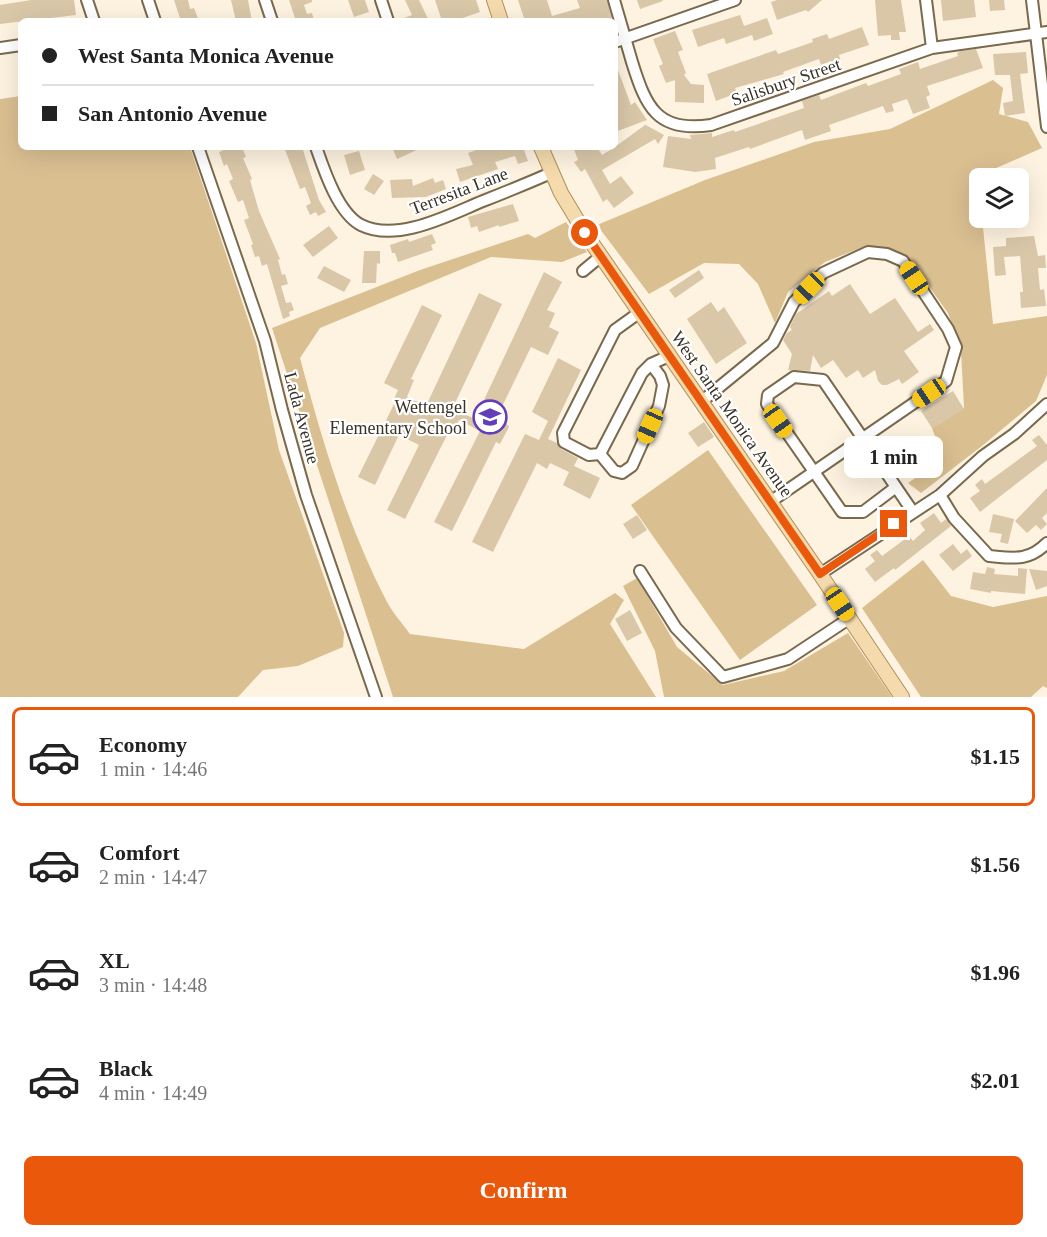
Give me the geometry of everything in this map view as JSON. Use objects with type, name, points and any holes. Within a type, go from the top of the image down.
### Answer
[{"type":"main road","points":[[494,0],[500,18]]},
{"type":"main road","name":"West Santa Monica Avenue","points":[[541,150],[551,173],[601,256],[902,697]]},
{"type":"street","points":[[87,0],[93,18]]},
{"type":"street","points":[[148,0],[151,18]]},
{"type":"street","points":[[265,0],[271,18]]},
{"type":"street","points":[[381,0],[387,18]]},
{"type":"street","name":"Salisbury Street","points":[[614,0],[617,18]]},
{"type":"street","points":[[620,40],[735,0]]},
{"type":"street","points":[[926,0],[932,48]]},
{"type":"street","points":[[1032,0],[1042,32],[1047,127]]},
{"type":"street","name":"Salisbury Street","points":[[620,40],[648,106],[661,117],[677,125],[694,128],[711,125],[932,48],[1042,32]]},
{"type":"street","points":[[0,48],[18,45]]},
{"type":"street","name":"Lada Avenue","points":[[199,150],[265,341],[306,495],[376,697]]},
{"type":"street","name":"Terresita Lane","points":[[317,150],[329,183],[342,206],[360,224],[381,231],[404,229],[429,223],[551,173]]},
{"type":"street","points":[[701,402],[774,343],[794,302],[823,273],[868,252],[887,254],[903,261],[948,329],[956,347],[946,381],[770,502]]},
{"type":"street","points":[[583,272],[601,256]]},
{"type":"street","points":[[600,454],[590,455],[564,442],[563,433],[615,330],[640,312]]},
{"type":"street","points":[[600,454],[642,373],[651,364],[669,356]]},
{"type":"street","points":[[600,454],[614,471],[622,473],[632,466],[659,406],[663,386],[660,375],[651,364]]},
{"type":"street","points":[[896,487],[863,512],[842,512],[766,404],[768,395],[794,377],[823,380],[862,438],[896,487],[913,512]]},
{"type":"street","points":[[820,574],[940,495],[983,456],[1014,434],[1047,404]]},
{"type":"street","points":[[940,495],[954,518],[989,556],[1022,558],[1039,551],[1047,543]]},
{"type":"street","points":[[640,571],[676,628],[723,677],[788,659],[850,618]]},
{"type":"shaded area","points":[[993,80],[1003,88],[999,114],[1028,122],[1042,148],[996,168],[969,168],[969,228],[983,228],[993,324],[1047,316],[1047,375],[1036,401],[921,493],[908,483],[943,458],[932,428],[964,408],[961,351],[948,313],[910,260],[868,245],[825,262],[788,292],[775,323],[758,284],[739,264],[704,263],[649,294],[597,225],[705,180],[814,142],[890,129]]},
{"type":"shaded area","points":[[18,96],[18,150],[191,150],[256,343],[279,450],[344,633],[343,647],[298,666],[263,670],[238,697],[0,697],[0,99]]},
{"type":"shaded area","points":[[566,222],[587,252],[562,262],[491,257],[320,328],[300,358],[317,420],[347,512],[388,604],[410,634],[524,649],[615,593],[624,600],[610,624],[656,697],[393,697],[272,328],[420,270],[528,234],[535,238]]},
{"type":"shaded area","points":[[708,450],[817,605],[740,660],[631,505]]},
{"type":"shaded area","points":[[923,560],[951,596],[993,607],[1047,596],[1047,688],[1043,686],[1031,697],[921,697],[862,608]]},
{"type":"shaded area","points":[[637,578],[677,647],[723,685],[784,671],[848,633],[892,697],[664,697],[655,651],[623,586]]},
{"type":"building","points":[[31,0],[74,0],[76,15],[18,18],[18,22],[0,24],[0,5]]},
{"type":"building","points":[[174,0],[188,0],[190,9],[194,8],[198,18],[180,18]]},
{"type":"building","points":[[231,0],[248,0],[251,18],[235,18]]},
{"type":"building","points":[[289,0],[312,0],[304,5],[307,14],[312,13],[313,18],[295,18]]},
{"type":"building","points":[[348,0],[365,0],[369,12],[354,17]]},
{"type":"building","points":[[405,0],[419,0],[428,18],[404,18],[412,15]]},
{"type":"building","points":[[435,0],[476,0],[480,12],[463,18],[441,18]]},
{"type":"building","points":[[518,0],[547,0],[552,16],[580,8],[577,0],[607,0],[612,18],[524,18]]},
{"type":"building","points":[[637,0],[662,0],[663,1],[640,9]]},
{"type":"building","points":[[822,0],[808,12],[806,10],[777,20],[771,2]]},
{"type":"building","points":[[875,0],[901,0],[906,32],[899,32],[900,40],[891,40],[891,35],[878,36]]},
{"type":"building","points":[[941,0],[974,0],[976,17],[943,21]]},
{"type":"building","points":[[989,0],[1004,0],[1005,10],[990,11]]},
{"type":"building","points":[[740,15],[744,26],[767,18],[773,34],[754,41],[752,35],[726,44],[724,38],[698,47],[692,30]]},
{"type":"building","points":[[862,27],[869,45],[839,55],[841,62],[832,65],[831,61],[821,65],[819,59],[783,72],[784,74],[735,88],[737,93],[716,101],[707,74],[776,50],[778,54],[813,42],[812,39],[827,34],[829,39]]},
{"type":"building","points":[[675,31],[683,50],[678,52],[686,73],[684,75],[691,84],[704,85],[704,103],[675,102],[675,80],[666,83],[659,66],[663,64],[653,39]]},
{"type":"building","points":[[976,49],[983,68],[927,86],[930,95],[926,97],[930,108],[913,114],[907,99],[892,104],[894,111],[886,113],[883,106],[829,125],[831,131],[805,140],[802,130],[750,149],[749,147],[715,158],[716,169],[695,172],[663,167],[668,136],[691,139],[690,135],[712,133],[712,137],[734,130],[735,132],[804,108],[802,101],[819,95],[821,100],[866,83],[868,86],[901,74],[899,69],[918,62],[920,69],[958,56],[957,53],[961,51]]},
{"type":"building","points":[[1026,52],[1028,73],[1020,74],[1025,113],[1005,116],[1003,103],[1013,101],[1010,75],[995,75],[993,54]]},
{"type":"building","points":[[618,70],[631,105],[635,102],[647,120],[618,131]]},
{"type":"building","points":[[645,125],[664,135],[658,144],[655,139],[602,170],[610,184],[621,176],[634,193],[614,208],[607,199],[603,202],[585,169],[581,172],[574,162],[578,160],[574,150],[599,150],[602,155],[610,150],[618,150],[618,145]]},
{"type":"building","points":[[243,150],[246,157],[243,158],[252,179],[250,180],[259,211],[280,259],[278,260],[282,275],[285,274],[288,284],[281,286],[286,303],[291,302],[294,310],[289,312],[290,316],[283,319],[267,264],[262,266],[259,256],[255,257],[244,220],[249,218],[243,200],[238,202],[229,181],[233,179],[227,164],[224,166],[219,152]]},
{"type":"building","points":[[285,150],[303,150],[319,200],[326,212],[318,216],[316,212],[310,215],[306,206],[311,203],[305,187],[300,189]]},
{"type":"building","points":[[393,150],[416,150],[397,159]]},
{"type":"building","points":[[476,150],[524,150],[528,161],[518,164],[515,156],[495,162],[498,169],[460,182],[456,169],[473,165],[468,153]]},
{"type":"building","points":[[359,151],[365,170],[350,175],[344,155]]},
{"type":"building","points":[[373,174],[384,181],[374,195],[364,189]]},
{"type":"building","points":[[433,178],[435,183],[443,180],[446,189],[426,197],[392,198],[390,180],[412,179],[413,186]]},
{"type":"building","points":[[513,204],[519,221],[479,232],[477,226],[471,228],[468,217]]},
{"type":"building","points":[[329,226],[338,238],[313,257],[303,245]]},
{"type":"building","points":[[432,234],[436,243],[431,245],[433,250],[398,262],[395,253],[392,253],[390,245],[408,239],[409,242]]},
{"type":"building","points":[[1034,236],[1038,256],[1045,255],[1046,268],[1038,268],[1040,290],[1044,289],[1046,306],[1021,308],[1020,292],[1023,292],[1020,256],[1004,257],[1006,275],[995,276],[993,247],[1006,246],[1006,238]]},
{"type":"building","points":[[364,251],[380,251],[376,283],[362,283]]},
{"type":"building","points":[[324,266],[351,280],[344,292],[317,278]]},
{"type":"building","points":[[699,270],[704,278],[675,298],[669,290]]},
{"type":"building","points":[[544,272],[562,282],[547,310],[555,313],[549,327],[559,332],[548,355],[531,347],[496,419],[509,427],[500,444],[496,442],[452,531],[434,522],[480,431],[459,420],[453,432],[449,431],[405,519],[387,510],[419,445],[399,435],[375,485],[358,477],[396,400],[394,399],[398,390],[384,383],[422,305],[442,315],[411,379],[414,380],[407,397],[426,406],[479,293],[502,304],[455,403],[464,408],[462,413],[475,419]]},
{"type":"building","points":[[850,284],[870,314],[895,298],[918,332],[930,324],[934,330],[904,351],[919,372],[902,384],[899,379],[882,385],[878,381],[875,370],[863,378],[858,370],[846,378],[833,360],[821,368],[813,355],[810,371],[788,370],[792,354],[783,340],[792,330],[790,327],[796,314],[829,291],[832,296]]},
{"type":"building","points":[[711,302],[718,312],[724,307],[747,343],[716,364],[687,319]]},
{"type":"building","points":[[558,358],[581,370],[548,439],[578,458],[574,466],[600,478],[590,499],[563,485],[569,472],[550,463],[547,469],[537,463],[493,552],[472,542],[525,434],[539,440],[548,421],[532,412]]},
{"type":"building","points":[[953,391],[964,409],[932,428],[921,411]]},
{"type":"building","points":[[704,422],[714,437],[698,447],[688,433]]},
{"type":"building","points":[[1039,435],[1047,445],[1047,460],[980,512],[970,498],[980,491],[975,485],[982,479],[985,484],[1037,446],[1032,440]]},
{"type":"building","points":[[1047,488],[1047,513],[1042,518],[1047,524],[1041,530],[1036,525],[1027,533],[1015,521]]},
{"type":"building","points":[[934,513],[941,523],[946,519],[951,526],[895,570],[894,568],[875,582],[865,569],[875,561],[870,555],[877,550],[882,556],[909,536],[913,541],[925,530],[920,523]]},
{"type":"building","points":[[993,514],[1014,519],[1008,544],[1000,542],[1002,534],[989,532]]},
{"type":"building","points":[[637,515],[647,530],[633,539],[623,524]]},
{"type":"building","points":[[953,544],[961,554],[967,549],[972,556],[953,571],[939,555]]},
{"type":"building","points":[[987,567],[995,569],[994,574],[1018,576],[1018,568],[1027,569],[1025,594],[991,591],[991,593],[970,589],[973,572],[985,574]]},
{"type":"building","points":[[1029,569],[1047,571],[1047,586],[1036,590]]},
{"type":"building","points":[[630,610],[642,633],[627,641],[615,619]]},
{"type":"place","name":"Wettengel Elementary School","points":[[490,417]]},
{"type":"route","points":[[585,233],[820,574],[894,524]]}]
